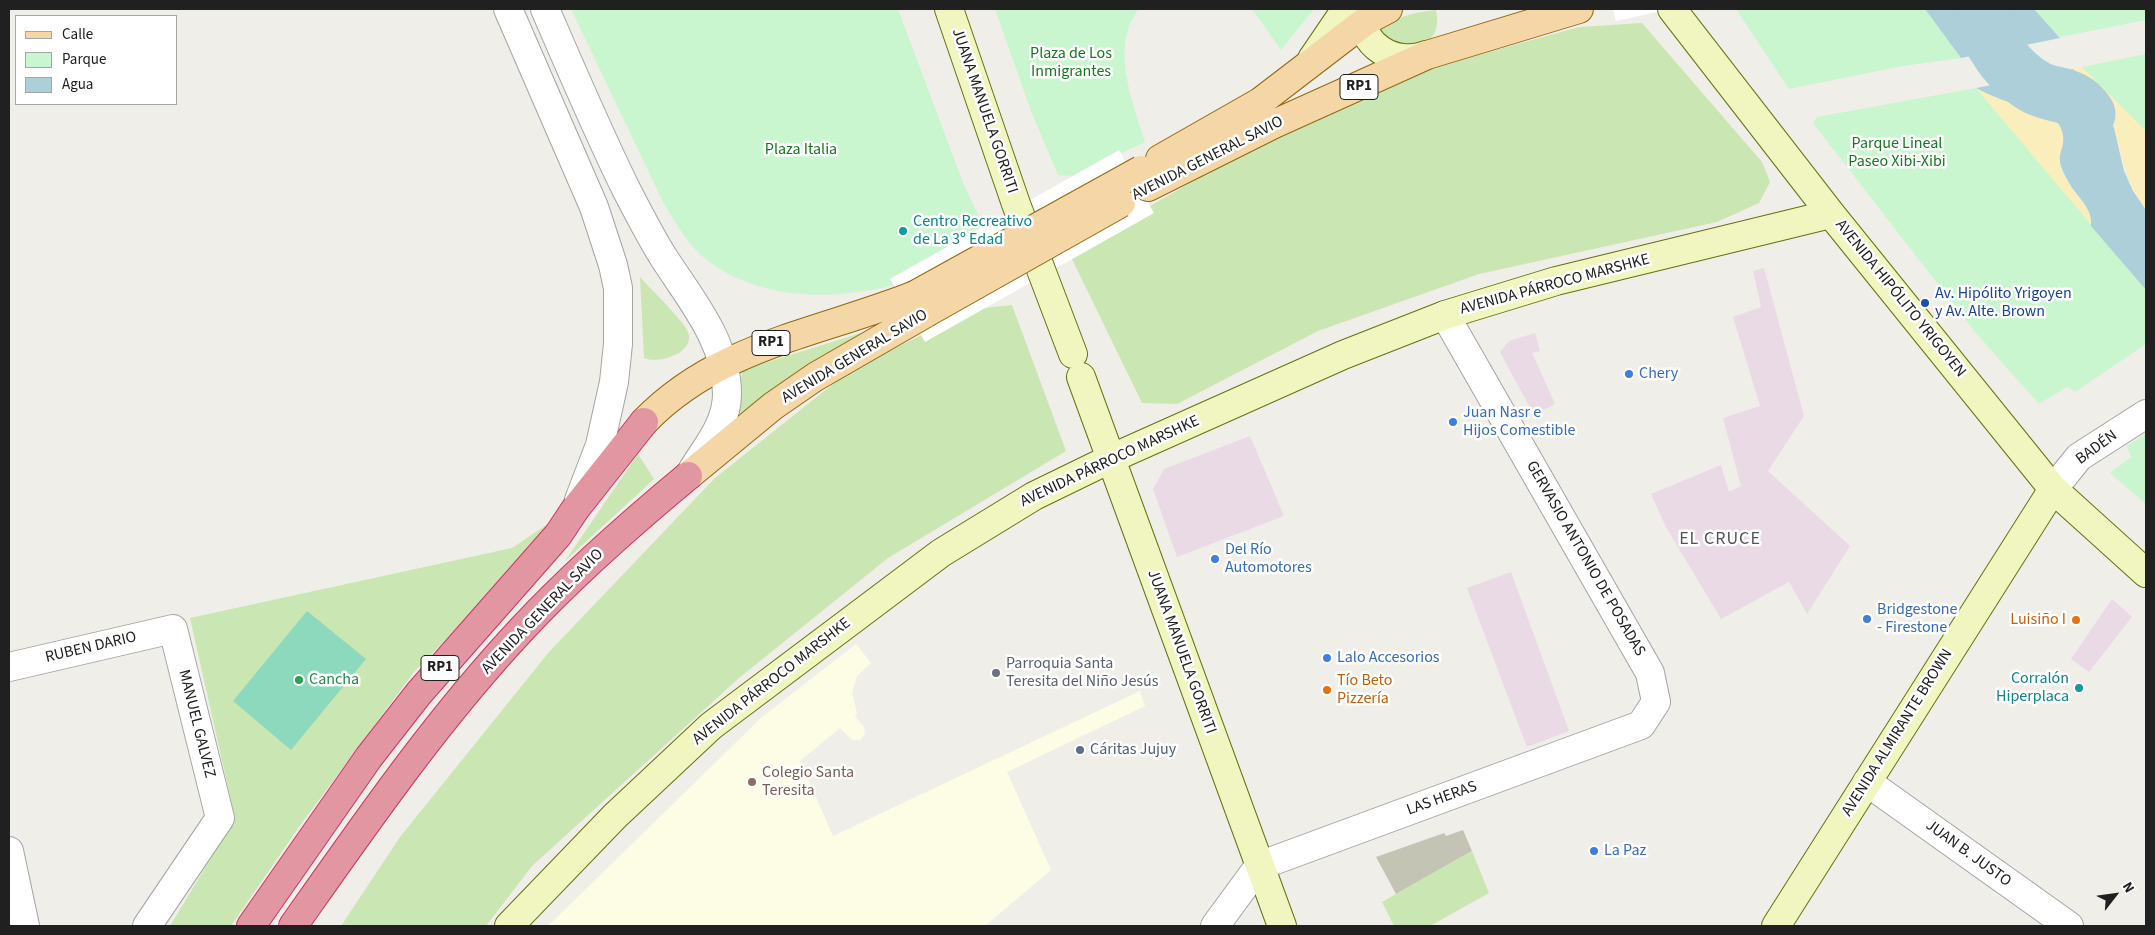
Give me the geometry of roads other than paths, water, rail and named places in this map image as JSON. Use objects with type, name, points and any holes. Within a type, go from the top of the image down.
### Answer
[{"type":"highway","name":"AVENIDA GENERAL SAVIO","points":[[250,926],[374,750],[419,693],[558,535],[576,508],[644,422]]},
{"type":"highway","name":"AVENIDA GENERAL SAVIO","points":[[293,926],[412,761],[521,630],[585,565],[688,476]]},
{"type":"main road","name":"JUANA MANUELA GORRITI","points":[[949,9],[1016,204],[1077,365],[1282,926]]},
{"type":"main road","name":"AVENIDA GENERAL SAVIO","points":[[688,476],[780,402],[921,304],[1145,178],[1254,106],[1304,70],[1357,14],[1388,9]]},
{"type":"main road","name":"AVENIDA GENERAL SAVIO","points":[[1145,178],[1274,124],[1427,55],[1579,9]]},
{"type":"main road","name":"AVENIDA HIPÓLITO YRIGOYEN","points":[[1672,9],[1831,214],[2053,488],[2146,573]]},
{"type":"main road","name":"RP1","points":[[1357,14],[1375,44],[1392,57],[1414,60],[1427,55]]},
{"type":"main road","name":"AVENIDA PÁRROCO MARSHKE","points":[[509,926],[616,816],[711,726],[941,553],[1034,496],[1110,459],[1343,354],[1445,315],[1556,281],[1831,214]]},
{"type":"main road","name":"AVENIDA GENERAL SAVIO","points":[[644,422],[670,396],[723,365],[764,345],[856,317],[921,304]]},
{"type":"main road","name":"AVENIDA ALMIRANTE BROWN","points":[[1776,926],[2053,488]]},
{"type":"street","name":"RP1","points":[[508,9],[594,208],[614,265],[618,288],[618,344],[611,401],[600,445],[576,508]]},
{"type":"street","points":[[545,9],[626,188],[660,251],[703,317],[723,365],[727,394],[724,416],[715,434],[688,476]]},
{"type":"street","name":"GERVASIO ANTONIO DE POSADAS","points":[[1445,315],[1650,673]]},
{"type":"street","name":"BADÉN","points":[[2053,488],[2079,457],[2146,414]]},
{"type":"street","name":"RUBEN DARIO","points":[[9,667],[173,629]]},
{"type":"street","name":"MANUEL GALVEZ","points":[[148,926],[220,818],[173,629]]},
{"type":"street","name":"LAS HERAS","points":[[1259,866],[1641,725],[1656,702],[1650,673]]},
{"type":"street","name":"JUAN B. JUSTO","points":[[1867,782],[2069,926]]},
{"type":"street","points":[[9,851],[25,926]]},
{"type":"street","points":[[1215,926],[1259,866]]},
{"type":"water","points":[[1925,9],[2034,9],[2060,38],[1961,58]]},
{"type":"water","points":[[2073,69],[2104,109],[2114,128],[2124,171],[2133,191],[2146,210],[2146,290],[2091,226],[2090,214],[2069,183],[2060,163],[2063,136],[2058,122],[2044,111],[2000,99],[1976,88]]},
{"type":"waterway","points":[[1980,9],[1993,44],[2017,74],[2037,88],[2070,98],[2083,107],[2088,114]]},
{"type":"place","name":"Centro Recreativo de La 3º Edad","points":[[903,231]]},
{"type":"place","name":"Av. Hipólito Yrigoyen y Av. Alte. Brown","points":[[1925,303]]},
{"type":"place","name":"Chery","points":[[1629,374]]},
{"type":"place","name":"Juan Nasr e Hijos Comestible","points":[[1453,422]]},
{"type":"place","name":"Del Río Automotores","points":[[1215,559]]},
{"type":"place","name":"Bridgestone - Firestone","points":[[1867,619]]},
{"type":"place","name":"Luisiño I","points":[[2076,620]]},
{"type":"place","name":"Lalo Accesorios","points":[[1327,658]]},
{"type":"place","name":"Parroquia Santa Teresita del Niño Jesús","points":[[996,673]]},
{"type":"place","name":"Cancha","points":[[299,680]]},
{"type":"place","name":"Corralón Hiperplaca","points":[[2079,688]]},
{"type":"place","name":"Tío Beto Pizzería","points":[[1327,690]]},
{"type":"place","name":"Cáritas Jujuy","points":[[1080,750]]},
{"type":"place","name":"Colegio Santa Teresita","points":[[752,782]]},
{"type":"place","name":"La Paz","points":[[1594,851]]},
{"type":"district","name":"EL CRUCE","points":[[1720,540]]},
{"type":"park label","name":"Plaza de Los Inmigrantes","points":[[1071,63]]},
{"type":"park label","name":"Plaza Italia","points":[[801,150]]},
{"type":"park label","name":"Parque Lineal Paseo Xibi-Xibi","points":[[1897,153]]}]
